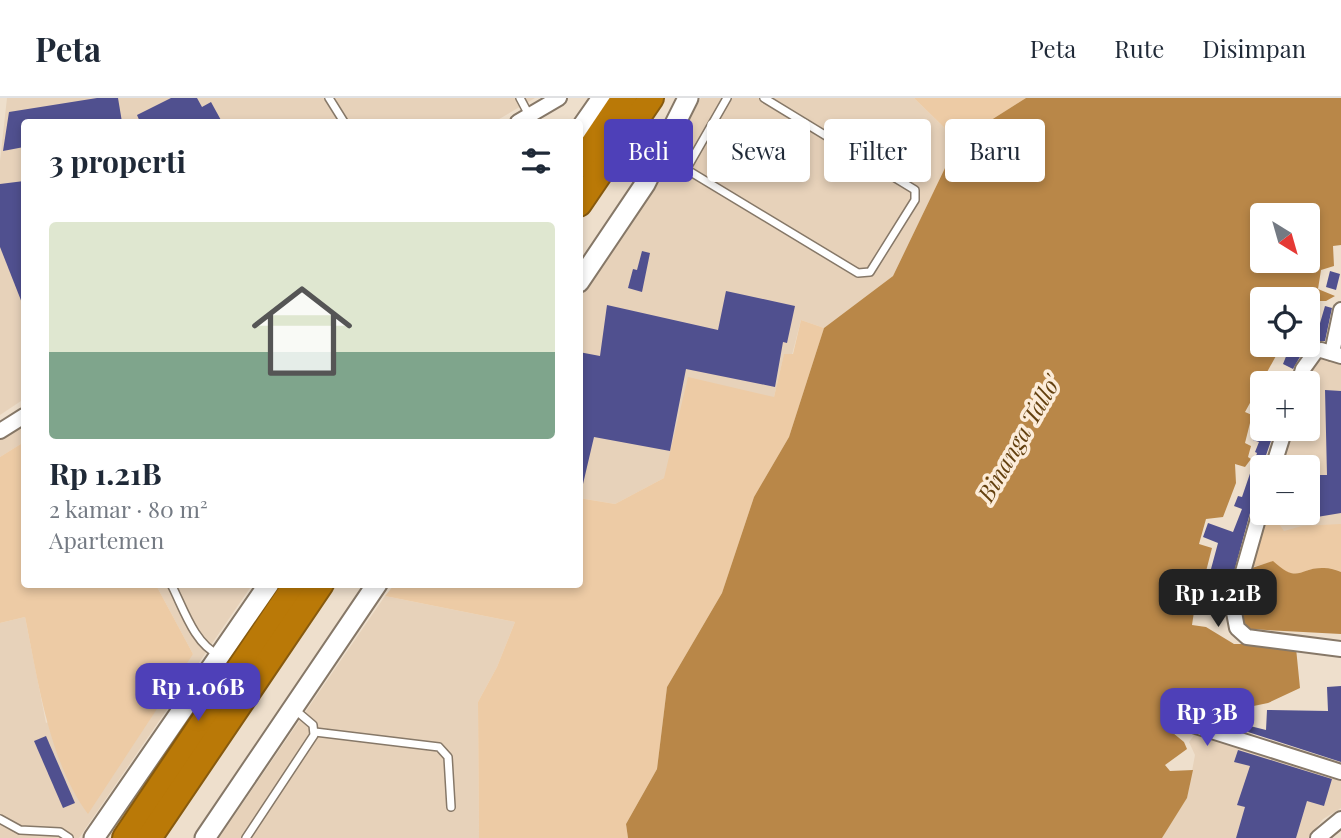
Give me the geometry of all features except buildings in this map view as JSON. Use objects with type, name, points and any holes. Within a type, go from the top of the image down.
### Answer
[{"type":"highway","points":[[583,159],[625,98]]},
{"type":"highway","points":[[583,198],[651,98]]},
{"type":"highway","points":[[125,838],[293,588]]},
{"type":"highway","points":[[149,838],[318,588]]},
{"type":"street","points":[[524,119],[559,98]]},
{"type":"street","points":[[583,125],[601,98]]},
{"type":"street","points":[[677,119],[688,98]]},
{"type":"street","points":[[583,276],[646,182]]},
{"type":"street","points":[[1302,371],[1315,352],[1321,350],[1336,354],[1341,310]]},
{"type":"street","points":[[0,430],[21,418]]},
{"type":"street","points":[[1256,525],[1233,607],[1237,628],[1247,637],[1341,649]]},
{"type":"street","points":[[94,838],[266,588]]},
{"type":"street","points":[[205,838],[374,588]]},
{"type":"street","points":[[1180,721],[1341,772]]},
{"type":"street","points":[[1318,838],[1341,819]]},
{"type":"lane","points":[[329,98],[342,119]]},
{"type":"lane","points":[[520,98],[524,119]]},
{"type":"lane","points":[[693,158],[727,98]]},
{"type":"lane","points":[[693,172],[858,273],[871,271],[915,200],[913,188],[764,98]]},
{"type":"lane","points":[[173,588],[202,643],[210,651],[220,655]]},
{"type":"lane","points":[[246,838],[315,732],[313,725],[293,708]]},
{"type":"lane","points":[[315,732],[439,747],[448,757],[451,807]]},
{"type":"lane","points":[[0,819],[20,830],[60,832],[69,838]]},
{"type":"shaded area","points":[[7,98],[535,98],[499,119],[21,119],[21,401],[0,415],[0,161]]},
{"type":"shaded area","points":[[701,98],[914,98],[945,128],[945,168],[893,276],[824,328],[801,320],[792,355],[784,355],[774,397],[664,478],[615,504],[583,499],[583,293],[654,182],[693,182],[693,119],[689,119]]},
{"type":"shaded area","points":[[914,98],[1026,98],[993,119],[945,119],[945,128]]},
{"type":"shaded area","points":[[801,320],[824,328],[789,437],[754,497],[722,593],[667,687],[657,769],[626,824],[628,838],[479,838],[478,702],[497,667],[515,622],[385,596],[392,588],[583,588],[583,499],[615,504],[664,478],[688,377],[774,397],[784,354],[793,354]]},
{"type":"shaded area","points":[[1320,348],[1341,353],[1341,540],[1254,530],[1256,525],[1320,525],[1320,455],[1275,455],[1280,441],[1320,441],[1320,371],[1303,371],[1310,357],[1320,357]]},
{"type":"shaded area","points":[[21,423],[21,444],[0,457],[0,436]]},
{"type":"shaded area","points":[[21,444],[21,588],[158,588],[193,654],[88,814],[75,793],[54,745],[40,693],[25,617],[0,623],[0,457]]},
{"type":"shaded area","points":[[1341,524],[1341,572],[1316,568],[1294,574],[1272,562],[1248,568],[1264,525],[1280,525],[1284,531],[1302,526]]},
{"type":"shaded area","points":[[158,588],[250,588],[79,838],[0,838],[0,623],[25,617],[46,723],[193,654]]},
{"type":"shaded area","points":[[385,596],[515,622],[497,667],[478,702],[479,838],[219,838]]},
{"type":"shaded area","points":[[1201,726],[1341,768],[1341,808],[1323,819],[1308,838],[1162,838],[1187,798],[1195,755],[1189,742]]},
{"type":"water","name":"Binanga Tallo'","points":[[1026,98],[1341,98],[1341,245],[1333,246],[1334,266],[1321,270],[1318,287],[1250,287],[1250,357],[1275,357],[1268,371],[1250,371],[1250,403],[1245,412],[1250,414],[1250,423],[1245,443],[1251,446],[1248,457],[1250,460],[1245,467],[1235,464],[1236,483],[1223,517],[1206,519],[1199,544],[1212,548],[1202,587],[1210,588],[1207,605],[1195,605],[1192,625],[1206,627],[1234,644],[1267,644],[1296,648],[1300,688],[1268,703],[1210,715],[1182,704],[1170,720],[1173,733],[1184,742],[1187,749],[1165,765],[1170,771],[1193,770],[1187,798],[1162,838],[628,838],[626,824],[657,769],[667,687],[722,593],[754,497],[789,437],[824,328],[893,276],[945,168],[945,182],[1045,182],[1045,119],[993,119]]},
{"type":"water","points":[[1320,290],[1335,296],[1320,301]]},
{"type":"water","points":[[1273,561],[1288,572],[1294,573],[1316,568],[1341,572],[1341,634],[1248,629],[1240,612],[1242,592],[1252,568]]}]
